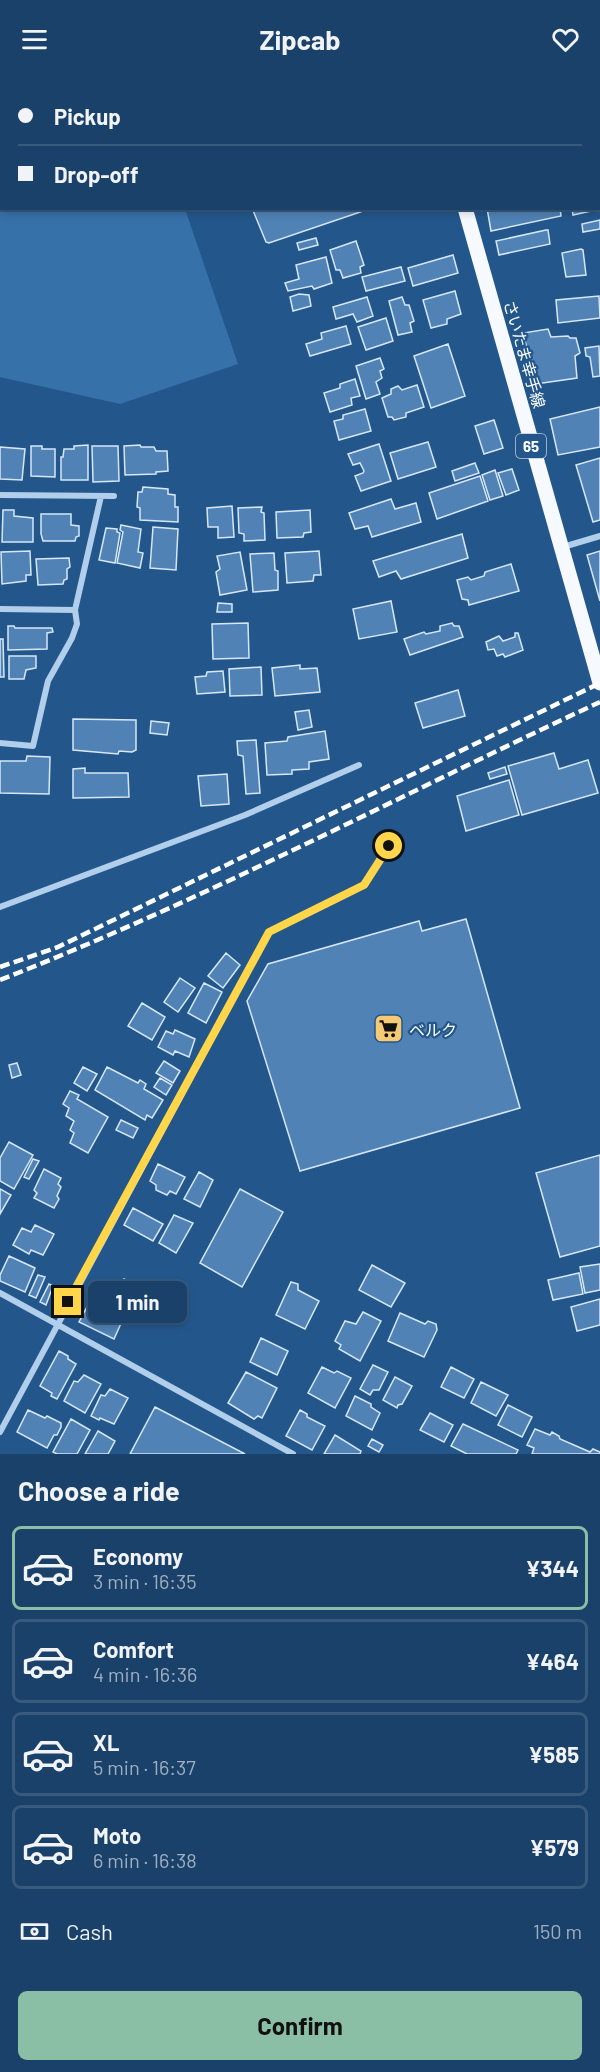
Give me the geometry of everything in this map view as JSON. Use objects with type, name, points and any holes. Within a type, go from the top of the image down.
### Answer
[{"type":"main road","name":"さいたま幸手線","points":[[466,210],[600,682]]},
{"type":"street","points":[[0,495],[114,496]]},
{"type":"street","points":[[0,743],[33,746],[48,681],[72,638],[77,624],[75,610],[101,496]]},
{"type":"street","points":[[561,548],[600,536]]},
{"type":"street","points":[[0,609],[75,610]]},
{"type":"street","points":[[0,907],[246,815],[359,765]]},
{"type":"street","points":[[0,1432],[269,932],[364,885],[389,846]]},
{"type":"street","points":[[0,1293],[293,1454]]},
{"type":"shaded area","points":[[0,210],[185,210],[238,364],[120,404],[0,377]]},
{"type":"building","points":[[253,210],[366,210],[269,243],[266,242]]},
{"type":"building","points":[[487,210],[560,210],[561,216],[491,231]]},
{"type":"building","points":[[572,210],[596,210],[573,215]]},
{"type":"building","points":[[600,220],[600,229],[583,232],[582,224]]},
{"type":"building","points":[[548,230],[550,244],[499,255],[496,241]]},
{"type":"building","points":[[316,238],[318,245],[299,250],[297,243]]},
{"type":"building","points":[[356,241],[364,265],[360,267],[361,273],[343,278],[340,270],[336,270],[330,250]]},
{"type":"building","points":[[581,249],[586,275],[566,277],[562,253]]},
{"type":"building","points":[[453,255],[458,273],[413,286],[408,268]]},
{"type":"building","points":[[326,257],[332,283],[314,289],[312,286],[288,291],[285,283],[299,279],[296,265]]},
{"type":"building","points":[[401,267],[405,281],[366,291],[362,277]]},
{"type":"building","points":[[455,291],[461,314],[447,319],[447,324],[431,328],[423,300]]},
{"type":"building","points":[[299,294],[309,295],[311,306],[293,311],[290,297]]},
{"type":"building","points":[[599,296],[600,318],[558,323],[556,300]]},
{"type":"building","points":[[367,297],[373,316],[357,322],[353,314],[336,319],[333,307]]},
{"type":"building","points":[[402,297],[405,305],[409,305],[414,321],[410,323],[412,332],[398,335],[389,301]]},
{"type":"building","points":[[386,318],[393,341],[366,350],[358,327]]},
{"type":"building","points":[[346,326],[351,344],[310,356],[306,344],[322,339],[321,333]]},
{"type":"building","points":[[548,329],[551,337],[576,338],[580,353],[575,356],[577,378],[536,384],[523,333]]},
{"type":"building","points":[[448,344],[465,396],[431,408],[414,356]]},
{"type":"building","points":[[599,346],[600,376],[593,377],[590,357],[586,356],[585,348]]},
{"type":"building","points":[[380,358],[384,369],[380,371],[382,378],[376,382],[380,394],[366,399],[356,366]]},
{"type":"building","points":[[355,379],[360,396],[351,398],[352,405],[330,412],[324,393],[340,388],[340,384]]},
{"type":"building","points":[[417,385],[424,407],[406,413],[406,417],[394,420],[388,417],[382,398],[391,394],[391,389],[398,386],[402,390]]},
{"type":"building","points":[[600,407],[600,447],[558,455],[550,419]]},
{"type":"building","points":[[365,409],[371,431],[339,440],[334,421],[343,419],[343,415]]},
{"type":"building","points":[[494,420],[503,448],[484,454],[475,426]]},
{"type":"building","points":[[428,442],[436,467],[398,479],[390,453]]},
{"type":"building","points":[[379,444],[391,481],[361,491],[355,476],[364,471],[360,463],[353,465],[348,454]]},
{"type":"building","points":[[88,445],[88,480],[61,480],[61,457],[63,457],[64,449]]},
{"type":"building","points":[[140,445],[141,447],[154,447],[156,451],[167,451],[168,471],[156,472],[156,474],[125,475],[124,446]]},
{"type":"building","points":[[31,446],[55,449],[55,477],[31,476]]},
{"type":"building","points":[[92,446],[118,446],[119,481],[93,482]]},
{"type":"building","points":[[0,447],[25,449],[22,480],[0,479]]},
{"type":"building","points":[[600,458],[600,520],[593,522],[576,465]]},
{"type":"building","points":[[475,463],[479,473],[455,481],[452,471]]},
{"type":"building","points":[[512,469],[519,490],[506,495],[498,473]]},
{"type":"building","points":[[495,470],[503,496],[490,500],[482,475]]},
{"type":"building","points":[[480,476],[488,501],[437,519],[429,493]]},
{"type":"building","points":[[143,487],[168,489],[168,494],[175,495],[178,522],[140,520],[140,508],[137,507],[138,492],[142,492]]},
{"type":"building","points":[[391,499],[395,509],[416,503],[421,522],[372,537],[368,526],[355,529],[349,513]]},
{"type":"building","points":[[232,506],[234,537],[218,538],[218,527],[208,527],[207,508]]},
{"type":"building","points":[[262,507],[265,540],[244,541],[244,534],[239,533],[238,508]]},
{"type":"building","points":[[3,510],[14,510],[14,516],[33,518],[33,542],[2,542]]},
{"type":"building","points":[[310,510],[311,532],[304,533],[303,537],[277,538],[276,512]]},
{"type":"building","points":[[41,514],[71,514],[71,525],[79,526],[79,536],[75,541],[43,541]]},
{"type":"building","points":[[121,525],[141,529],[138,552],[143,553],[140,568],[117,563],[123,532],[120,530]]},
{"type":"building","points":[[153,527],[178,529],[176,570],[150,568]]},
{"type":"building","points":[[106,528],[117,529],[120,533],[115,563],[99,560]]},
{"type":"building","points":[[462,534],[468,558],[401,579],[396,571],[379,577],[373,561]]},
{"type":"building","points":[[30,551],[31,575],[26,575],[26,581],[2,584],[1,552]]},
{"type":"building","points":[[319,551],[321,575],[314,575],[313,581],[287,583],[285,553]]},
{"type":"building","points":[[600,551],[600,601],[587,555]]},
{"type":"building","points":[[240,552],[247,590],[220,595],[216,572],[220,569],[217,556]]},
{"type":"building","points":[[274,553],[275,570],[278,571],[278,590],[253,592],[250,554]]},
{"type":"building","points":[[69,558],[70,567],[67,569],[67,579],[63,584],[38,585],[36,559]]},
{"type":"building","points":[[511,564],[519,591],[469,605],[468,600],[462,599],[457,580],[468,577],[471,580],[484,576],[485,572]]},
{"type":"building","points":[[391,601],[397,632],[359,639],[353,609]]},
{"type":"building","points":[[218,603],[232,604],[232,612],[217,612]]},
{"type":"building","points":[[248,623],[249,658],[213,659],[212,624]]},
{"type":"building","points":[[452,623],[454,626],[459,626],[463,637],[410,655],[404,639],[424,632],[426,634],[440,631],[440,626]]},
{"type":"building","points":[[8,626],[52,628],[53,632],[47,633],[47,649],[8,650]]},
{"type":"building","points":[[515,633],[518,633],[523,650],[505,657],[503,654],[497,656],[494,649],[488,650],[486,642],[499,636],[503,641],[515,637]]},
{"type":"building","points":[[0,639],[3,639],[4,677],[0,677]]},
{"type":"building","points":[[9,656],[36,656],[36,668],[26,670],[24,679],[9,679]]},
{"type":"building","points":[[300,665],[300,669],[317,668],[320,692],[275,696],[272,668]]},
{"type":"building","points":[[261,667],[262,695],[230,696],[229,669]]},
{"type":"building","points":[[223,671],[225,692],[197,694],[195,677],[206,676],[207,672]]},
{"type":"building","points":[[458,690],[465,716],[423,728],[415,703]]},
{"type":"building","points":[[309,710],[312,727],[298,730],[295,712]]},
{"type":"building","points":[[73,719],[136,720],[136,750],[119,751],[118,754],[73,750]]},
{"type":"building","points":[[151,721],[169,723],[167,735],[150,733]]},
{"type":"building","points":[[325,731],[329,759],[309,762],[309,769],[292,770],[292,774],[267,775],[265,743],[287,741],[288,737]]},
{"type":"building","points":[[256,740],[260,793],[246,794],[243,756],[238,755],[237,741]]},
{"type":"building","points":[[554,753],[559,769],[588,760],[598,793],[522,815],[508,766]]},
{"type":"building","points":[[27,756],[50,757],[49,794],[0,793],[0,761],[26,761]]},
{"type":"building","points":[[505,767],[507,774],[490,779],[488,773]]},
{"type":"building","points":[[85,768],[85,773],[128,773],[129,797],[73,798],[73,769]]},
{"type":"building","points":[[227,774],[229,804],[201,806],[198,776]]},
{"type":"building","points":[[509,780],[519,815],[466,831],[457,796]]},
{"type":"building","points":[[466,919],[520,1108],[300,1171],[247,1001],[268,964],[419,921],[422,931]]},
{"type":"building","points":[[226,953],[240,965],[223,988],[208,976]]},
{"type":"building","points":[[180,978],[195,988],[178,1012],[164,1002]]},
{"type":"building","points":[[204,983],[222,992],[206,1023],[188,1013]]},
{"type":"building","points":[[142,1003],[165,1017],[152,1040],[128,1026]]},
{"type":"building","points":[[175,1030],[195,1039],[189,1057],[175,1051],[173,1055],[158,1047],[166,1031],[173,1034]]},
{"type":"building","points":[[164,1061],[180,1071],[173,1083],[156,1073]]},
{"type":"building","points":[[17,1063],[21,1075],[12,1078],[9,1065]]},
{"type":"building","points":[[83,1067],[97,1074],[87,1091],[74,1083]]},
{"type":"building","points":[[107,1067],[138,1083],[140,1080],[146,1084],[144,1089],[163,1100],[152,1118],[147,1115],[145,1120],[95,1090]]},
{"type":"building","points":[[160,1078],[172,1085],[166,1095],[154,1087]]},
{"type":"building","points":[[70,1091],[79,1095],[77,1099],[108,1117],[88,1153],[70,1143],[74,1133],[70,1130],[74,1121],[66,1116],[69,1108],[63,1104]]},
{"type":"building","points":[[121,1120],[138,1128],[133,1138],[116,1130]]},
{"type":"building","points":[[9,1142],[33,1155],[14,1189],[0,1181],[0,1158]]},
{"type":"building","points":[[600,1155],[600,1246],[560,1257],[536,1173]]},
{"type":"building","points":[[33,1159],[39,1161],[29,1179],[24,1177]]},
{"type":"building","points":[[158,1164],[185,1177],[176,1194],[170,1191],[167,1195],[156,1190],[156,1185],[150,1181]]},
{"type":"building","points":[[44,1169],[61,1178],[58,1184],[61,1187],[57,1196],[59,1199],[54,1208],[34,1198],[37,1193],[34,1190]]},
{"type":"building","points":[[199,1172],[213,1180],[200,1207],[184,1199]]},
{"type":"building","points":[[0,1189],[11,1195],[0,1214]]},
{"type":"building","points":[[240,1189],[283,1212],[242,1287],[200,1263]]},
{"type":"building","points":[[133,1208],[163,1224],[153,1241],[124,1225]]},
{"type":"building","points":[[174,1215],[193,1223],[176,1253],[159,1243]]},
{"type":"building","points":[[35,1225],[54,1234],[43,1255],[31,1250],[29,1254],[13,1245],[22,1228],[31,1232]]},
{"type":"building","points":[[9,1256],[35,1268],[25,1292],[0,1281],[0,1275]]},
{"type":"building","points":[[600,1264],[600,1290],[585,1293],[580,1267]]},
{"type":"building","points":[[372,1265],[405,1283],[391,1307],[359,1290]]},
{"type":"building","points":[[579,1273],[583,1294],[553,1300],[548,1280]]},
{"type":"building","points":[[38,1275],[45,1277],[36,1298],[29,1295]]},
{"type":"building","points":[[124,1279],[140,1287],[143,1284],[154,1290],[144,1308],[117,1294]]},
{"type":"building","points":[[291,1282],[298,1284],[298,1290],[319,1301],[305,1329],[276,1315]]},
{"type":"building","points":[[49,1284],[53,1286],[46,1305],[40,1302]]},
{"type":"building","points":[[96,1290],[114,1299],[113,1303],[127,1310],[114,1339],[79,1322]]},
{"type":"building","points":[[600,1299],[600,1325],[577,1331],[571,1307]]},
{"type":"building","points":[[363,1312],[381,1321],[360,1361],[339,1349],[341,1345],[335,1341],[345,1321],[356,1324]]},
{"type":"building","points":[[400,1313],[425,1324],[428,1321],[436,1324],[437,1330],[424,1357],[388,1341]]},
{"type":"building","points":[[261,1338],[288,1351],[277,1375],[250,1362]]},
{"type":"building","points":[[59,1351],[76,1364],[57,1399],[40,1386]]},
{"type":"building","points":[[373,1365],[388,1372],[379,1390],[373,1390],[370,1395],[360,1389]]},
{"type":"building","points":[[322,1367],[351,1378],[335,1408],[308,1393]]},
{"type":"building","points":[[451,1367],[474,1379],[464,1398],[441,1387]]},
{"type":"building","points":[[246,1372],[277,1388],[262,1418],[258,1416],[254,1419],[228,1403]]},
{"type":"building","points":[[84,1375],[101,1384],[85,1413],[64,1401],[74,1381],[78,1382]]},
{"type":"building","points":[[395,1377],[412,1386],[402,1404],[397,1408],[383,1400]]},
{"type":"building","points":[[481,1382],[508,1395],[496,1416],[471,1403]]},
{"type":"building","points":[[110,1389],[128,1398],[114,1424],[91,1416],[101,1395],[105,1396]]},
{"type":"building","points":[[355,1396],[371,1404],[371,1407],[380,1413],[372,1430],[346,1416]]},
{"type":"building","points":[[508,1405],[532,1417],[522,1437],[498,1425]]},
{"type":"building","points":[[155,1407],[245,1454],[130,1454]]},
{"type":"building","points":[[28,1410],[61,1423],[57,1435],[54,1435],[47,1448],[17,1432]]},
{"type":"building","points":[[300,1410],[307,1414],[307,1417],[325,1426],[312,1450],[286,1436]]},
{"type":"building","points":[[430,1413],[453,1425],[444,1442],[420,1430]]},
{"type":"building","points":[[71,1419],[90,1430],[77,1454],[57,1454],[53,1452]]},
{"type":"building","points":[[463,1424],[518,1450],[516,1454],[467,1454],[451,1446]]},
{"type":"building","points":[[535,1429],[550,1435],[552,1432],[560,1439],[590,1452],[593,1449],[600,1454],[532,1454],[534,1448],[527,1445]]},
{"type":"building","points":[[98,1431],[115,1441],[108,1454],[85,1454]]},
{"type":"building","points":[[335,1435],[361,1451],[360,1454],[324,1454]]},
{"type":"building","points":[[372,1439],[383,1445],[379,1452],[368,1446]]},
{"type":"railway","points":[[0,967],[58,947],[600,683]]},
{"type":"railway","points":[[0,980],[152,916],[600,702]]},
{"type":"place","name":"ベルク","points":[[388,1029]]},
{"type":"route","points":[[68,1302],[269,932],[364,885],[389,846]]}]
